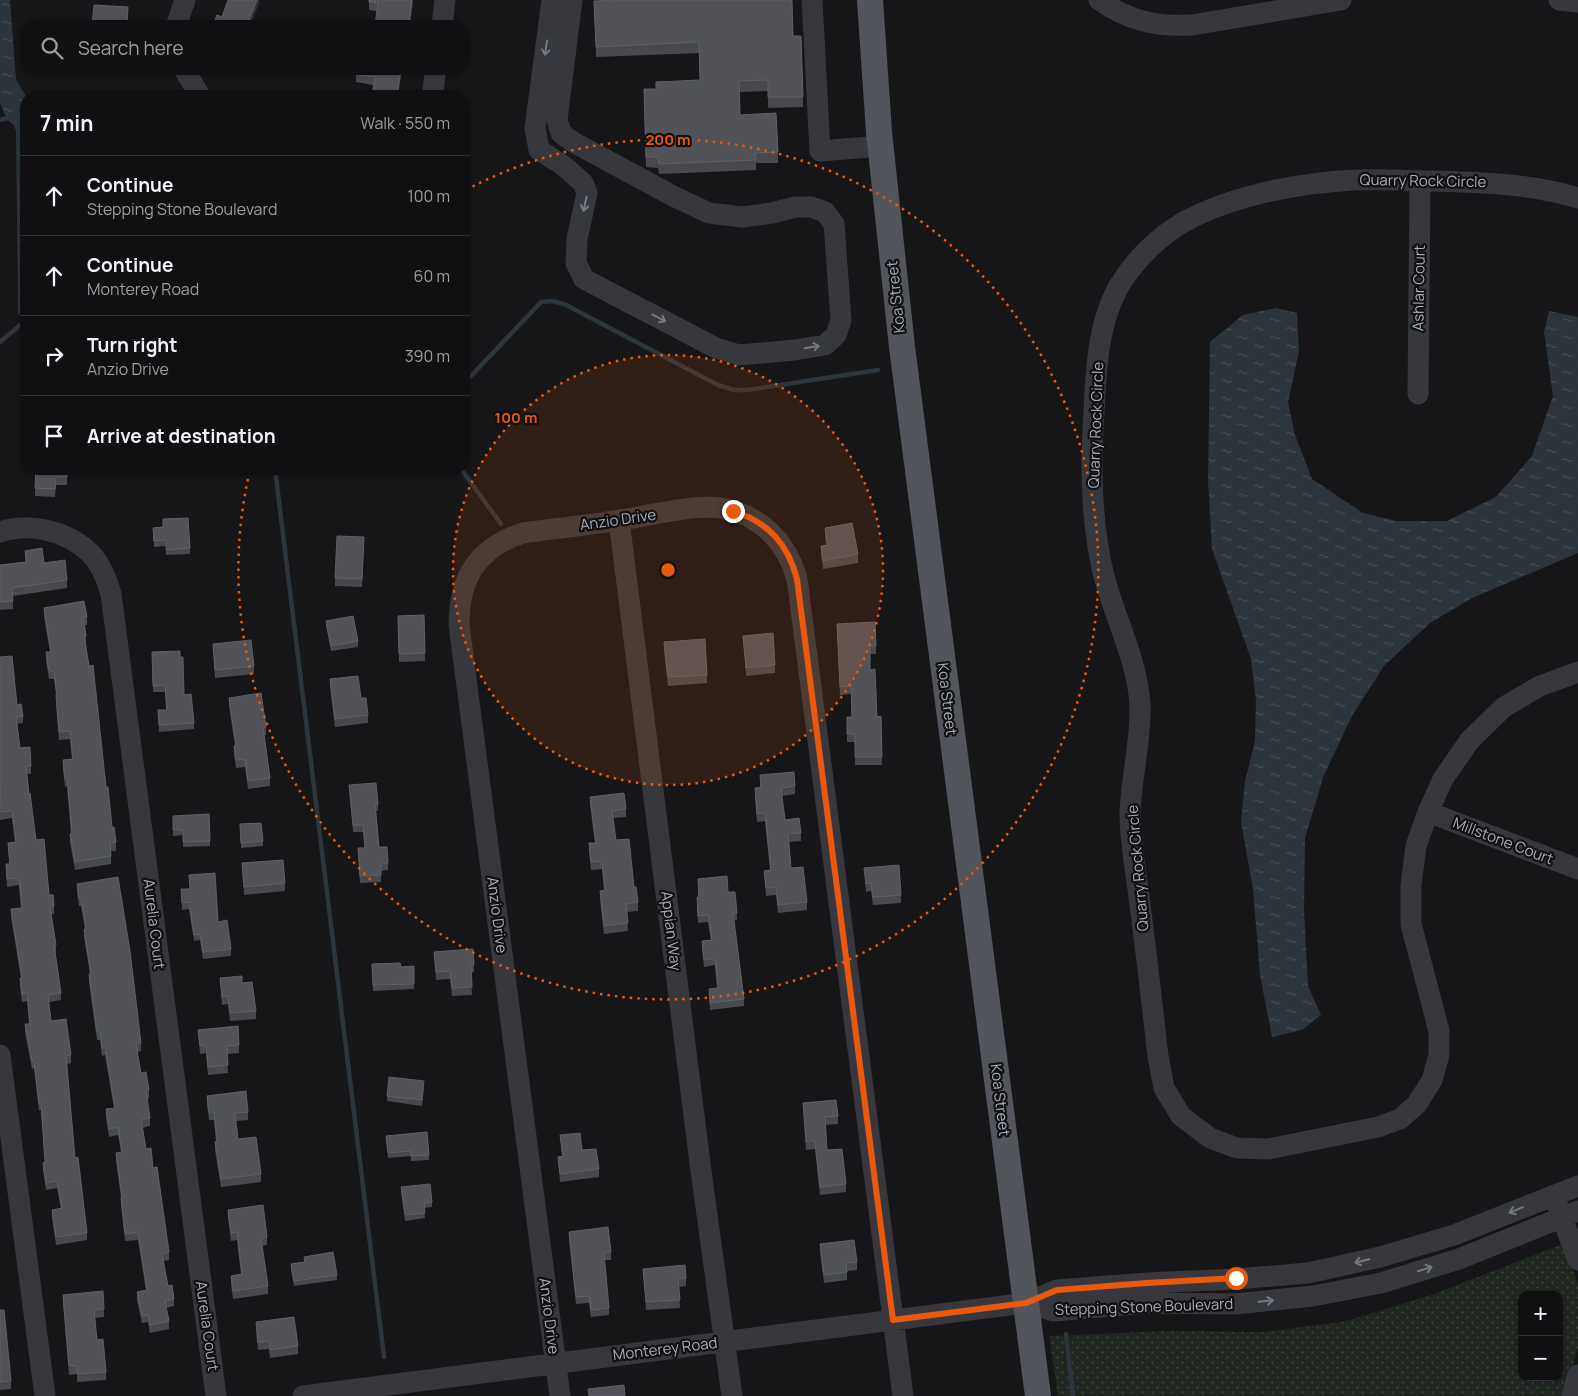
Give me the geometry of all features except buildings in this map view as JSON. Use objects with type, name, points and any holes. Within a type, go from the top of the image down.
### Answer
[{"type":"main road","name":"Koa Street","points":[[870,0],[881,146],[902,347],[1038,1396]]},
{"type":"street","points":[[177,20],[185,0]]},
{"type":"street","points":[[443,20],[445,0]]},
{"type":"street","points":[[552,0],[535,128],[538,150],[564,166],[583,183],[587,193],[577,239],[576,263],[584,279],[716,348],[739,355],[825,345],[836,335],[841,320],[834,224],[825,212],[811,207],[795,207],[772,213],[742,217],[709,213],[665,192],[573,142],[562,134],[557,120],[572,0]]},
{"type":"street","points":[[812,0],[820,151],[881,146]]},
{"type":"street","points":[[1099,0],[1122,14],[1137,20],[1172,26],[1192,25],[1341,0]]},
{"type":"street","points":[[1559,0],[1578,2]]},
{"type":"street","points":[[188,75],[196,90]]},
{"type":"street","points":[[433,90],[435,75]]},
{"type":"street","name":"Quarry Rock Circle","points":[[1578,198],[1555,191],[1492,182],[1356,180],[1314,184],[1269,192],[1201,214],[1167,233],[1140,257],[1119,286],[1111,303],[1104,324],[1098,354],[1092,462],[1095,523],[1104,575],[1135,673],[1140,705],[1130,818],[1158,1056],[1164,1088],[1182,1116],[1210,1138],[1237,1148],[1268,1149],[1378,1127],[1400,1119],[1417,1104],[1432,1080],[1440,1055],[1439,1031],[1412,924],[1411,885],[1416,846],[1428,812],[1443,779],[1470,740],[1504,707],[1540,686],[1578,672]]},
{"type":"street","name":"Ashlar Court","points":[[1418,394],[1420,181]]},
{"type":"street","name":"Anzio Drive","points":[[560,1396],[459,626],[460,601],[468,575],[475,564],[503,541],[523,533],[711,507],[733,511],[751,518],[767,528],[781,543],[794,567],[797,579],[903,1396]]},
{"type":"street","name":"Appian Way","points":[[619,520],[701,1171],[732,1396]]},
{"type":"street","name":"Aurelia Court","points":[[0,532],[12,528],[40,529],[56,532],[68,538],[90,553],[96,560],[111,594],[216,1396]]},
{"type":"street","name":"Millstone Court","points":[[1428,812],[1578,869]]},
{"type":"street","points":[[0,1055],[45,1396]]},
{"type":"street","name":"Stepping Stone Boulevard","points":[[1026,1303],[1057,1290],[1308,1273],[1380,1257],[1454,1235],[1578,1186]]},
{"type":"street","points":[[1554,1195],[1570,1214],[1578,1260]]},
{"type":"street","name":"Stepping Stone Boulevard","points":[[1026,1303],[1053,1311],[1149,1303],[1235,1304],[1313,1296],[1381,1282],[1450,1261],[1570,1214]]},
{"type":"street","name":"Monterey Road","points":[[303,1396],[387,1390],[555,1363],[1026,1303]]},
{"type":"street","points":[[1572,1396],[1578,1375]]},
{"type":"shaded area","points":[[1563,1244],[1578,1284],[1578,1348],[1563,1396],[1058,1396],[1049,1336],[1168,1331],[1265,1332],[1347,1321],[1434,1294]]},
{"type":"water","points":[[0,0],[10,0],[16,80],[22,90],[20,90],[20,315],[18,314],[16,131],[14,125],[7,119],[0,103]]},
{"type":"water","points":[[1276,308],[1297,313],[1299,351],[1288,402],[1295,435],[1312,479],[1363,513],[1396,521],[1447,521],[1496,497],[1532,456],[1553,396],[1544,332],[1549,311],[1578,317],[1578,553],[1472,598],[1430,623],[1384,666],[1353,714],[1324,775],[1305,838],[1304,910],[1308,986],[1321,1015],[1302,1030],[1272,1037],[1260,975],[1253,889],[1241,822],[1245,782],[1255,741],[1256,700],[1251,659],[1212,549],[1208,480],[1210,342],[1243,315]]},
{"type":"waterway","points":[[0,120],[8,118]]},
{"type":"waterway","points":[[470,377],[541,302],[553,301],[566,305],[718,385],[734,390],[747,390],[878,370]]},
{"type":"waterway","points":[[0,342],[20,325]]},
{"type":"waterway","points":[[276,475],[384,1357]]},
{"type":"waterway","points":[[465,475],[501,524]]},
{"type":"waterway","points":[[1066,1334],[1073,1396]]},
{"type":"route","points":[[733,511],[744,514],[759,522],[774,534],[789,556],[797,579],[893,1320],[1026,1303],[1057,1290],[1236,1278]]}]
